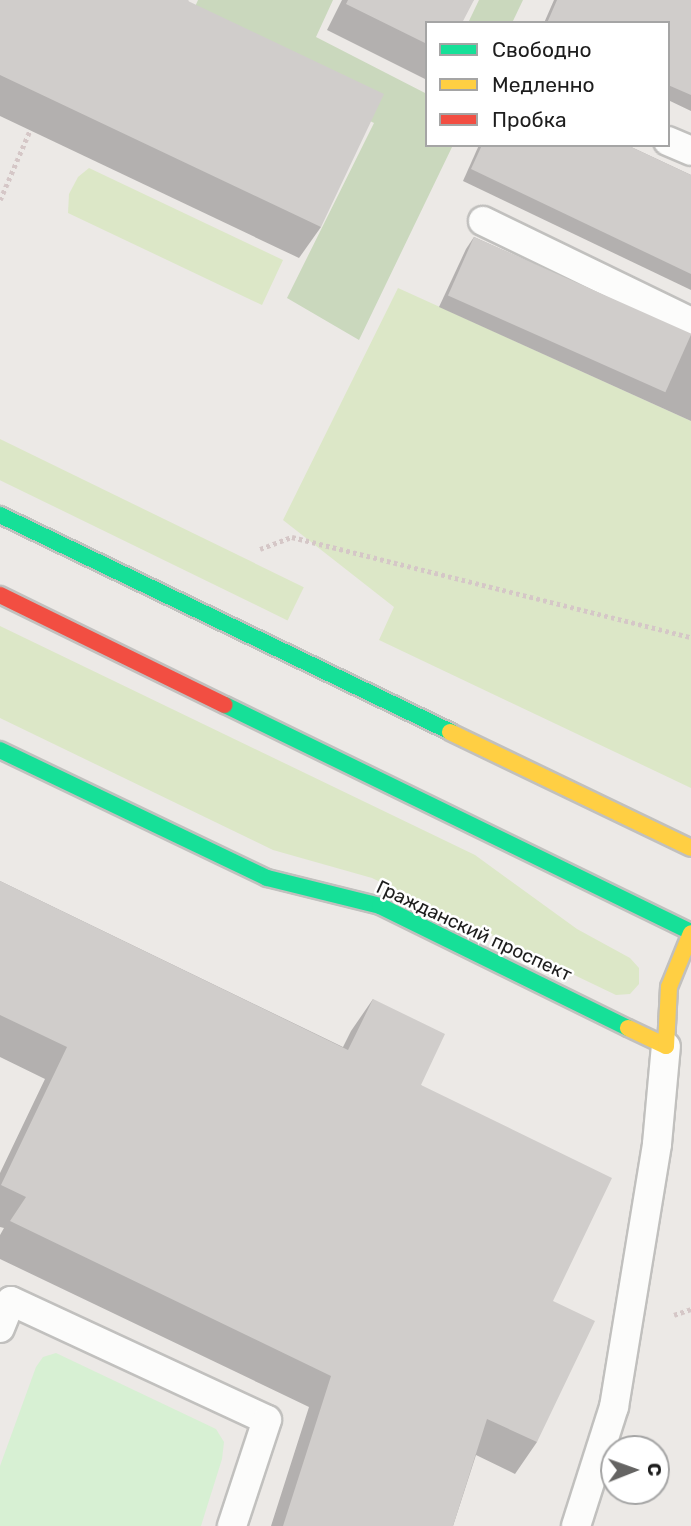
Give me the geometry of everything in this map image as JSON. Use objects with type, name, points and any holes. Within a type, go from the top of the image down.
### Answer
[{"type":"main road","points":[[0,515],[691,848]]},
{"type":"main road","points":[[0,595],[691,932],[670,987],[666,1046]]},
{"type":"main road","name":"Гражданский проспект","points":[[0,750],[267,878],[380,906],[666,1046]]},
{"type":"lane","points":[[670,142],[691,151]]},
{"type":"lane","points":[[482,221],[691,322]]},
{"type":"lane","points":[[576,1526],[614,1407],[657,1144],[666,1046]]},
{"type":"lane","points":[[0,1328],[11,1301],[267,1420],[232,1526]]},
{"type":"path","points":[[0,200],[30,130]]},
{"type":"path","points":[[260,549],[292,537],[691,636]]},
{"type":"green space","points":[[198,0],[333,0],[316,37],[425,93],[425,147],[452,147],[359,340],[287,298],[374,123],[185,29]]},
{"type":"green space","points":[[479,0],[523,0],[513,21],[469,21]]},
{"type":"green space","points":[[89,168],[283,260],[262,305],[68,213],[69,194],[78,177]]},
{"type":"green space","points":[[398,288],[691,421],[691,788],[379,640],[394,607],[283,520]]},
{"type":"green space","points":[[0,439],[304,587],[288,620],[0,480]]},
{"type":"green space","points":[[0,626],[475,855],[577,929],[630,958],[639,968],[639,984],[630,994],[616,995],[372,878],[273,850],[0,718]]},
{"type":"green space","points":[[56,1353],[216,1429],[224,1442],[222,1459],[201,1526],[0,1526],[0,1466],[36,1367],[43,1357]]},
{"type":"building","points":[[0,0],[189,0],[384,94],[321,227],[0,75]]},
{"type":"building","points":[[348,0],[474,0],[463,21],[425,21],[425,43],[346,4]]},
{"type":"building","points":[[557,0],[691,0],[691,95],[670,86],[670,21],[548,21]]},
{"type":"building","points":[[481,147],[631,147],[691,175],[691,274],[471,169]]},
{"type":"building","points":[[474,237],[691,334],[665,392],[448,295]]},
{"type":"building","points":[[0,881],[348,1050],[373,999],[445,1034],[421,1085],[612,1178],[553,1301],[595,1321],[537,1442],[487,1419],[453,1526],[283,1526],[331,1376],[10,1221],[26,1197],[1,1185],[67,1047],[0,1015]]},
{"type":"traffic: fast","points":[[0,515],[450,732]]},
{"type":"traffic: fast","points":[[225,705],[691,932]]},
{"type":"traffic: fast","points":[[0,750],[267,878],[380,906],[628,1028]]},
{"type":"traffic: slow","points":[[450,732],[691,848]]},
{"type":"traffic: slow","points":[[628,1028],[666,1046],[669,987],[691,933]]},
{"type":"traffic: jam","points":[[0,595],[225,705]]}]
